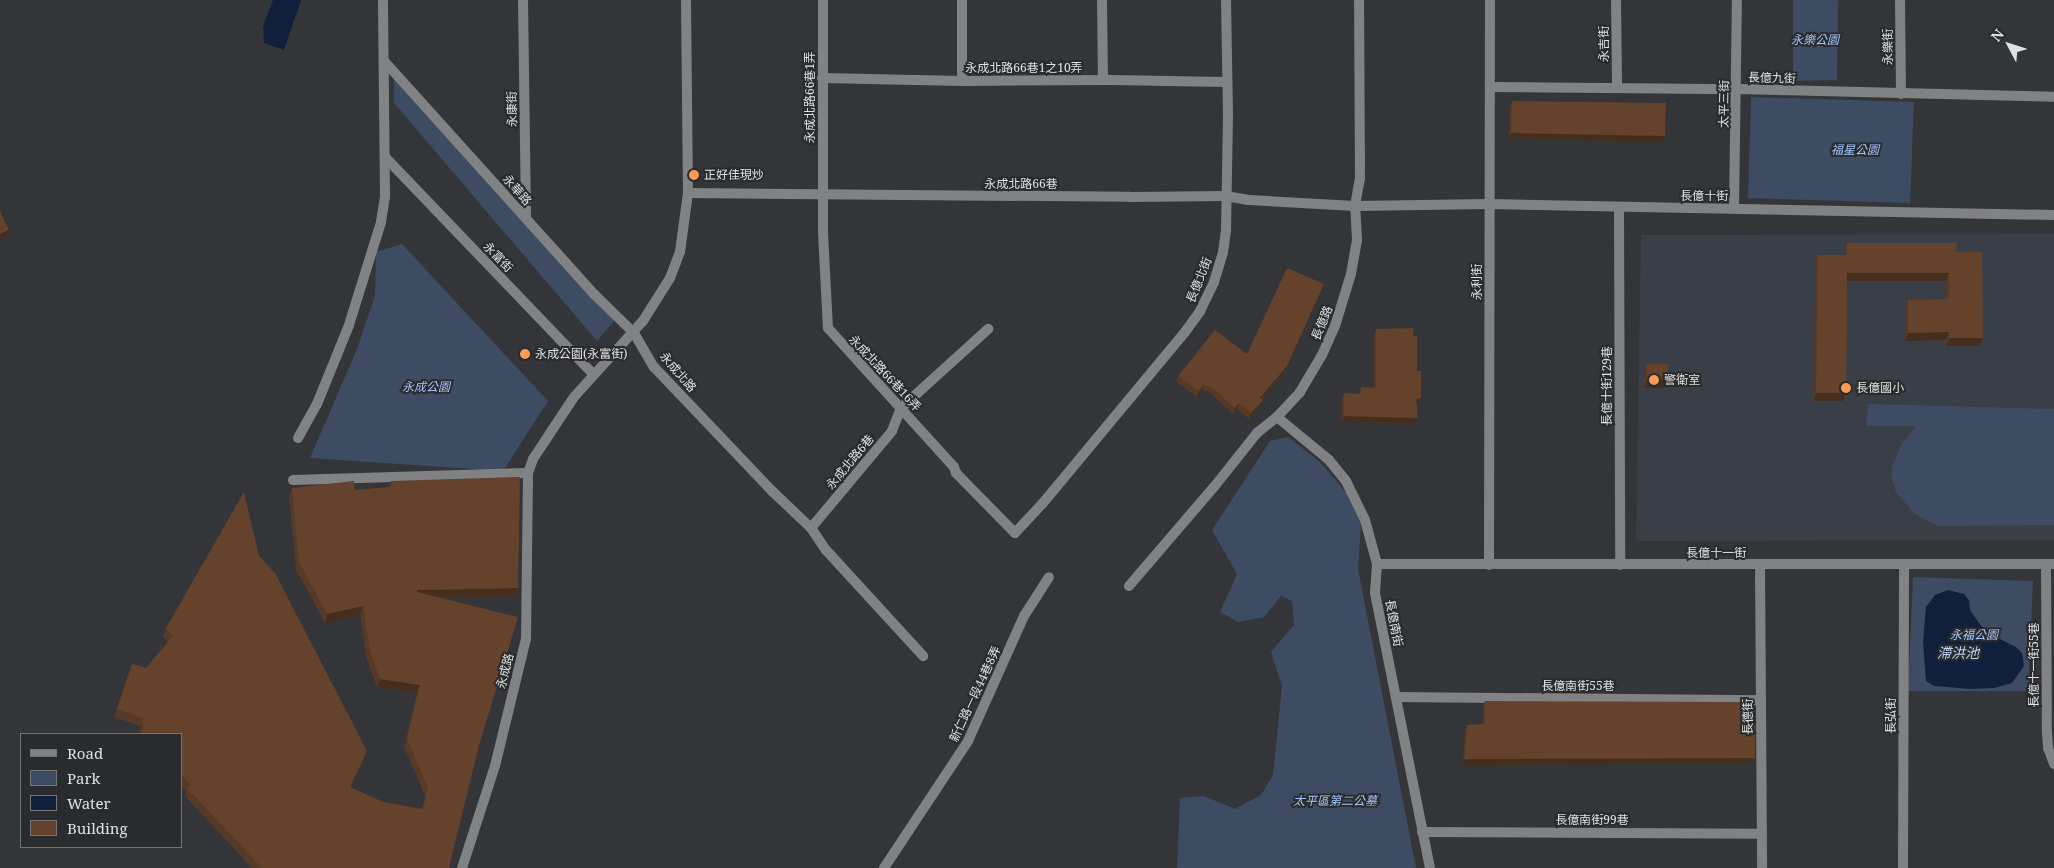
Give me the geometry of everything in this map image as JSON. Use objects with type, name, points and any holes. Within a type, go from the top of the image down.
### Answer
[{"type":"street","points":[[298,438],[334,365],[366,273],[382,214],[385,196],[383,0]]},
{"type":"street","name":"永康街","points":[[523,0],[526,218]]},
{"type":"street","points":[[634,332],[670,278],[680,252],[688,193],[686,0]]},
{"type":"street","name":"永成北路66巷1弄","points":[[822,0],[822,193]]},
{"type":"street","points":[[962,0],[962,81]]},
{"type":"street","points":[[1102,0],[1103,80]]},
{"type":"street","name":"長億北街","points":[[1015,533],[1050,495],[1185,332],[1200,311],[1214,282],[1223,252],[1226,196],[1228,114],[1226,0]]},
{"type":"street","name":"長億路","points":[[1129,586],[1214,487],[1258,432],[1277,417],[1300,392],[1322,355],[1335,326],[1351,274],[1357,240],[1355,206],[1360,179],[1359,0]]},
{"type":"street","name":"永利街","points":[[1489,565],[1490,0]]},
{"type":"street","name":"永吉街","points":[[1616,0],[1617,87]]},
{"type":"street","name":"太平三街","points":[[1734,208],[1737,89],[1736,0]]},
{"type":"street","name":"永樂街","points":[[1900,0],[1901,94]]},
{"type":"street","name":"永華路","points":[[385,62],[594,295],[634,332]]},
{"type":"street","name":"永成北路66巷1之10弄","points":[[822,78],[962,81],[1103,80],[1226,82]]},
{"type":"street","name":"長億九街","points":[[1490,87],[1737,89],[2054,97]]},
{"type":"street","name":"永富街","points":[[385,157],[593,374]]},
{"type":"street","name":"永成北路66巷","points":[[688,193],[1120,197],[1226,196],[1249,200],[1355,206]]},
{"type":"street","name":"永成北路66巷16弄","points":[[822,193],[828,328],[954,467],[956,473],[1015,533]]},
{"type":"street","name":"長億十街","points":[[1355,206],[1489,204],[2054,215]]},
{"type":"street","name":"長億十街129巷","points":[[1619,208],[1620,565]]},
{"type":"street","points":[[901,408],[988,329]]},
{"type":"street","name":"永成路","points":[[462,868],[495,766],[526,639],[528,473],[533,459],[567,406],[593,374],[634,332]]},
{"type":"street","name":"永成北路","points":[[634,332],[654,367],[772,491],[811,528],[826,550],[923,656]]},
{"type":"street","name":"永成北路6巷","points":[[811,528],[892,431],[901,408]]},
{"type":"street","name":"長億南街","points":[[1277,417],[1329,460],[1346,481],[1366,520],[1377,564],[1375,593],[1430,868]]},
{"type":"street","points":[[294,480],[528,473]]},
{"type":"street","name":"長億十一街","points":[[1377,564],[2050,564]]},
{"type":"street","name":"長億十一街55巷","points":[[2050,564],[2047,733],[2048,748],[2054,764]]},
{"type":"street","name":"長德街","points":[[1760,565],[1762,868]]},
{"type":"street","name":"長弘街","points":[[1903,868],[1904,565]]},
{"type":"street","name":"新仁路一段44巷8弄","points":[[884,868],[958,759],[977,724],[1024,616],[1049,577]]},
{"type":"street","name":"長億南街55巷","points":[[1396,697],[1761,700]]},
{"type":"street","name":"長億南街99巷","points":[[1422,832],[1762,834]]},
{"type":"shaded area","name":"長億國小","points":[[2054,234],[2054,540],[1636,541],[1641,235]]},
{"type":"green space","name":"永樂公園","points":[[1793,0],[1838,0],[1837,80],[1793,81]]},
{"type":"green space","points":[[394,78],[615,320],[597,341],[394,103]]},
{"type":"green space","name":"福星公園","points":[[1751,97],[1914,102],[1910,203],[1748,198]]},
{"type":"green space","name":"永成公園","points":[[402,244],[548,401],[503,471],[310,458],[357,349],[375,296],[376,252]]},
{"type":"green space","points":[[1868,404],[2054,409],[2054,525],[1938,526],[1915,514],[1896,492],[1892,479],[1892,467],[1902,443],[1917,426],[1866,426]]},
{"type":"green space","name":"太平區第二公墓","points":[[1288,437],[1320,462],[1350,497],[1361,524],[1358,569],[1416,868],[1177,868],[1180,798],[1204,796],[1235,809],[1261,795],[1273,775],[1282,686],[1271,652],[1294,625],[1292,601],[1281,596],[1264,617],[1238,622],[1220,612],[1237,574],[1212,530],[1270,441]]},
{"type":"green space","name":"永福公園","points":[[1913,577],[2033,581],[2028,691],[1908,691]]},
{"type":"water","points":[[273,0],[301,0],[284,50],[264,43],[263,27]]},
{"type":"water","name":"滯洪池","points":[[1948,590],[1964,594],[1969,600],[1970,610],[1981,626],[2016,647],[2022,653],[2024,666],[2012,683],[1994,688],[1971,689],[1934,686],[1926,681],[1923,642],[1926,607],[1935,595]]},
{"type":"building","points":[[1512,101],[1666,103],[1665,136],[1511,133]]},
{"type":"building","points":[[0,211],[9,230],[0,234]]},
{"type":"building","points":[[1847,243],[1957,243],[1956,252],[1982,252],[1983,338],[1949,338],[1949,332],[1908,333],[1908,300],[1949,299],[1949,273],[1847,273],[1846,393],[1816,393],[1818,255],[1847,255]]},
{"type":"building","points":[[1287,268],[1324,284],[1287,366],[1260,398],[1263,400],[1251,413],[1239,403],[1235,408],[1209,385],[1208,387],[1204,384],[1199,391],[1178,376],[1215,330],[1247,354]]},
{"type":"building","points":[[1414,328],[1413,336],[1417,336],[1417,371],[1421,371],[1421,398],[1416,399],[1418,418],[1344,416],[1344,393],[1361,394],[1361,387],[1376,388],[1376,329]]},
{"type":"building","points":[[1647,364],[1668,364],[1667,380],[1647,380]]},
{"type":"building","points":[[520,477],[518,588],[417,590],[417,592],[518,617],[478,749],[449,868],[262,868],[187,788],[191,785],[182,776],[182,733],[143,733],[143,718],[117,709],[132,664],[146,668],[173,636],[166,628],[244,492],[259,556],[275,573],[367,751],[350,787],[383,802],[423,809],[428,788],[407,739],[420,685],[380,679],[370,652],[363,606],[327,614],[299,562],[292,488],[354,481],[355,490],[392,487],[391,481]]},
{"type":"building","points":[[1485,701],[1745,702],[1755,710],[1755,758],[1465,759],[1467,725],[1485,724]]},
{"type":"place","name":"正好佳現炒","points":[[694,175]]},
{"type":"place","name":"永成公園(永富街)","points":[[525,354]]},
{"type":"place","name":"警衛室","points":[[1654,380]]},
{"type":"place","name":"長億國小","points":[[1846,388]]}]
